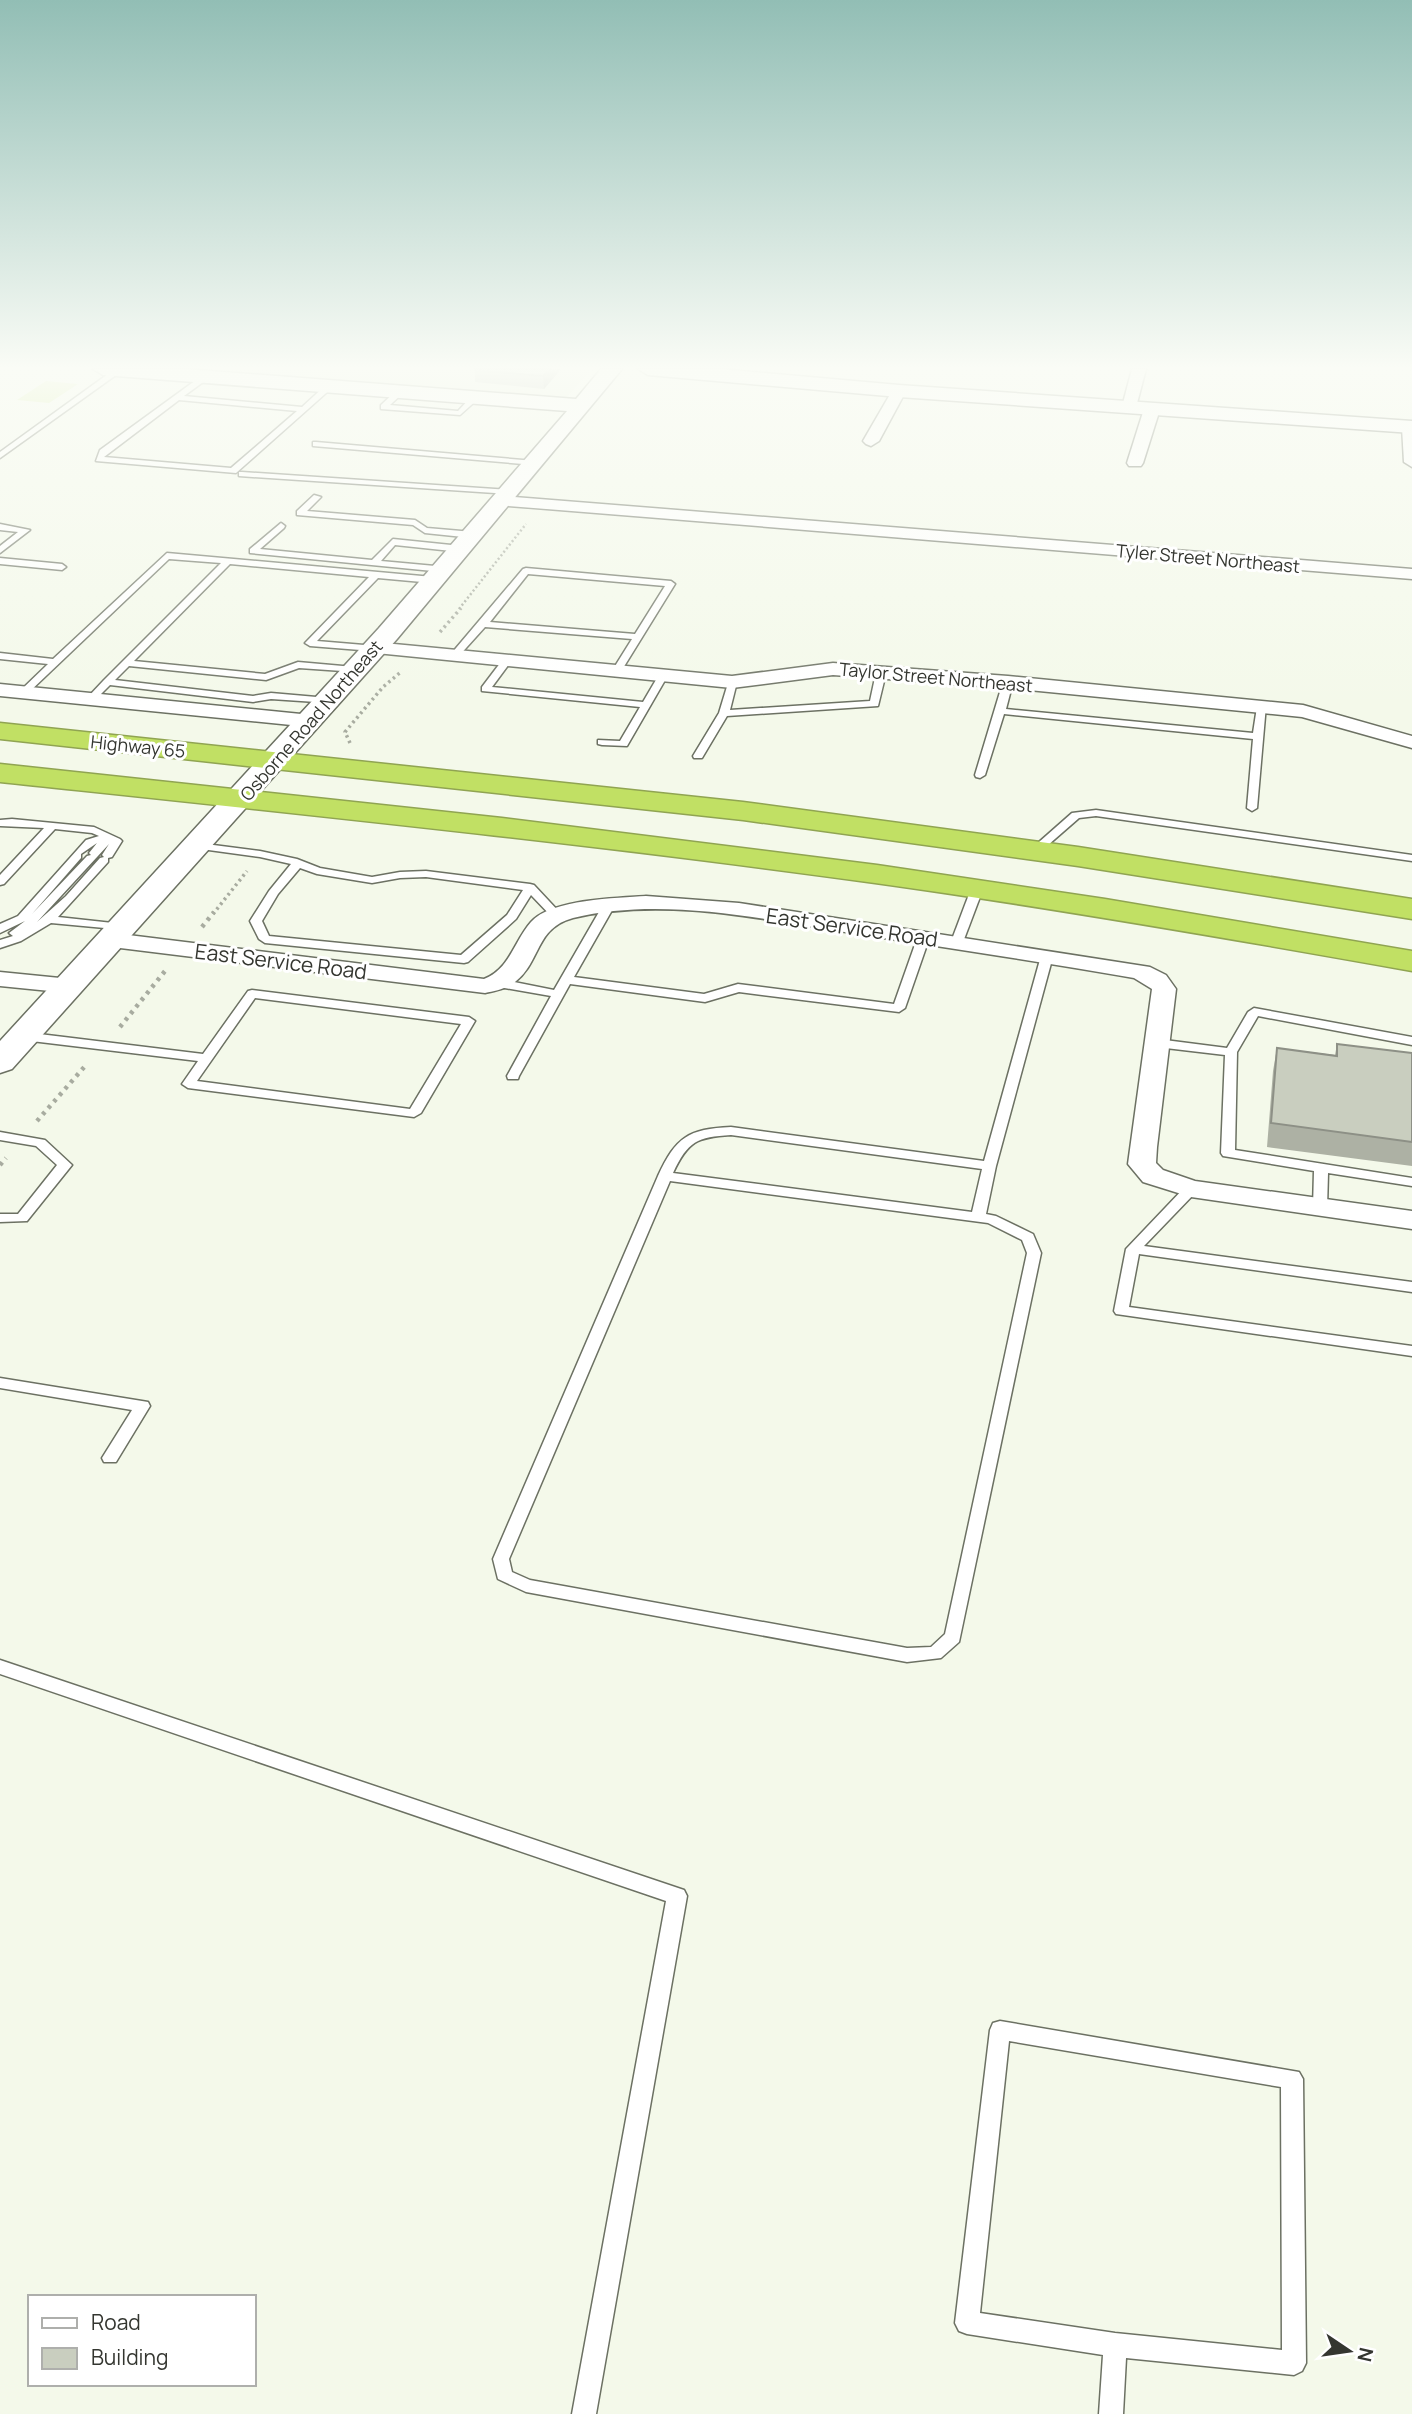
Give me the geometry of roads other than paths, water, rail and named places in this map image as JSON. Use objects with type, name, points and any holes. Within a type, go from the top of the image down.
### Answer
[{"type":"highway","name":"Highway 65","points":[[0,731],[522,785],[1036,850],[1412,909]]},
{"type":"highway","name":"Highway 65","points":[[0,773],[611,840],[977,889],[1412,961]]},
{"type":"street","name":"Osborne Road Northeast","points":[[0,1062],[277,761],[520,482]]},
{"type":"street","name":"Tyler Street Northeast","points":[[507,497],[1412,574]]},
{"type":"street","name":"Taylor Street Northeast","points":[[373,648],[732,682],[833,669],[1008,682],[1303,711],[1412,742]]},
{"type":"street","points":[[0,690],[228,713],[319,711]]},
{"type":"street","name":"East Service Road","points":[[557,915],[608,905],[648,901],[673,903],[924,936],[1141,972],[1157,980],[1164,989],[1142,1164],[1153,1176],[1191,1189],[1412,1220]]},
{"type":"street","points":[[499,983],[513,972],[541,925],[557,915]]},
{"type":"street","name":"East Service Road","points":[[117,934],[298,963],[485,985],[499,983]]},
{"type":"street","points":[[0,979],[70,986]]},
{"type":"lane","points":[[330,482],[507,497]]},
{"type":"lane","points":[[317,497],[300,513],[415,523],[425,530],[467,542]]},
{"type":"lane","points":[[281,526],[253,551],[373,563],[438,575]]},
{"type":"lane","points":[[0,527],[26,530],[0,550]]},
{"type":"lane","points":[[373,563],[393,542],[467,542]]},
{"type":"lane","points":[[24,692],[167,556],[376,575],[438,575]]},
{"type":"lane","points":[[0,561],[62,567]]},
{"type":"lane","points":[[91,699],[228,561]]},
{"type":"lane","points":[[454,656],[526,570],[671,583],[617,671]]},
{"type":"lane","points":[[373,648],[310,643],[376,575]]},
{"type":"lane","points":[[483,624],[638,638]]},
{"type":"lane","points":[[0,656],[56,662]]},
{"type":"lane","points":[[507,660],[485,689],[646,705]]},
{"type":"lane","points":[[128,663],[266,677],[298,665],[354,670]]},
{"type":"lane","points":[[724,713],[874,704],[881,673]]},
{"type":"lane","points":[[602,742],[623,744],[663,675]]},
{"type":"lane","points":[[107,682],[243,698],[271,696],[319,711]]},
{"type":"lane","points":[[698,756],[724,713],[732,682]]},
{"type":"lane","points":[[980,775],[1008,682]]},
{"type":"lane","points":[[177,708],[193,692]]},
{"type":"lane","points":[[228,713],[243,698]]},
{"type":"lane","points":[[1252,808],[1262,707]]},
{"type":"lane","points":[[1000,710],[1258,736]]},
{"type":"lane","points":[[1036,850],[1076,815],[1096,813],[1133,816],[1412,858]]},
{"type":"lane","points":[[0,823],[94,830],[116,841],[93,855],[22,918],[0,929]]},
{"type":"lane","points":[[0,883],[53,825]]},
{"type":"lane","points":[[0,944],[20,939],[50,919],[93,855],[90,842],[108,837]]},
{"type":"lane","points":[[198,846],[260,854],[317,870],[372,880],[426,874],[530,887],[557,915]]},
{"type":"lane","points":[[0,937],[26,927],[93,855]]},
{"type":"lane","points":[[298,863],[273,893],[256,921],[265,939],[464,958],[512,917],[530,887]]},
{"type":"lane","points":[[957,942],[977,889]]},
{"type":"lane","points":[[513,1076],[608,905]]},
{"type":"lane","points":[[50,919],[117,934]]},
{"type":"lane","points":[[566,981],[705,998],[738,988],[899,1008],[924,936]]},
{"type":"lane","points":[[298,963],[314,943]]},
{"type":"lane","points":[[978,1218],[989,1166],[1047,956]]},
{"type":"lane","points":[[499,983],[558,994]]},
{"type":"lane","points":[[252,994],[469,1021],[414,1113],[188,1084],[207,1058],[252,994]]},
{"type":"lane","points":[[1412,1041],[1254,1013],[1231,1052],[1228,1153],[1412,1182]]},
{"type":"lane","points":[[23,1036],[207,1058]]},
{"type":"lane","points":[[1157,1043],[1231,1052]]},
{"type":"lane","points":[[666,1175],[991,1219],[1028,1237],[1034,1253],[953,1637],[935,1653],[907,1655],[526,1586],[504,1575],[501,1559],[678,1147],[702,1131],[731,1131],[989,1166]]},
{"type":"lane","points":[[0,1136],[40,1143],[65,1165],[22,1218],[0,1218]]},
{"type":"lane","points":[[1320,1208],[1321,1168]]},
{"type":"lane","points":[[1191,1189],[1133,1249],[1121,1311],[1412,1351]]},
{"type":"lane","points":[[1133,1249],[1412,1287]]},
{"type":"lane","points":[[0,1383],[142,1406],[110,1458]]},
{"type":"lane","points":[[0,1667],[677,1896],[584,2414]]},
{"type":"lane","points":[[1000,2030],[1292,2079],[1294,2363],[1115,2345],[967,2323],[1000,2030]]},
{"type":"lane","points":[[1111,2414],[1115,2345]]}]
